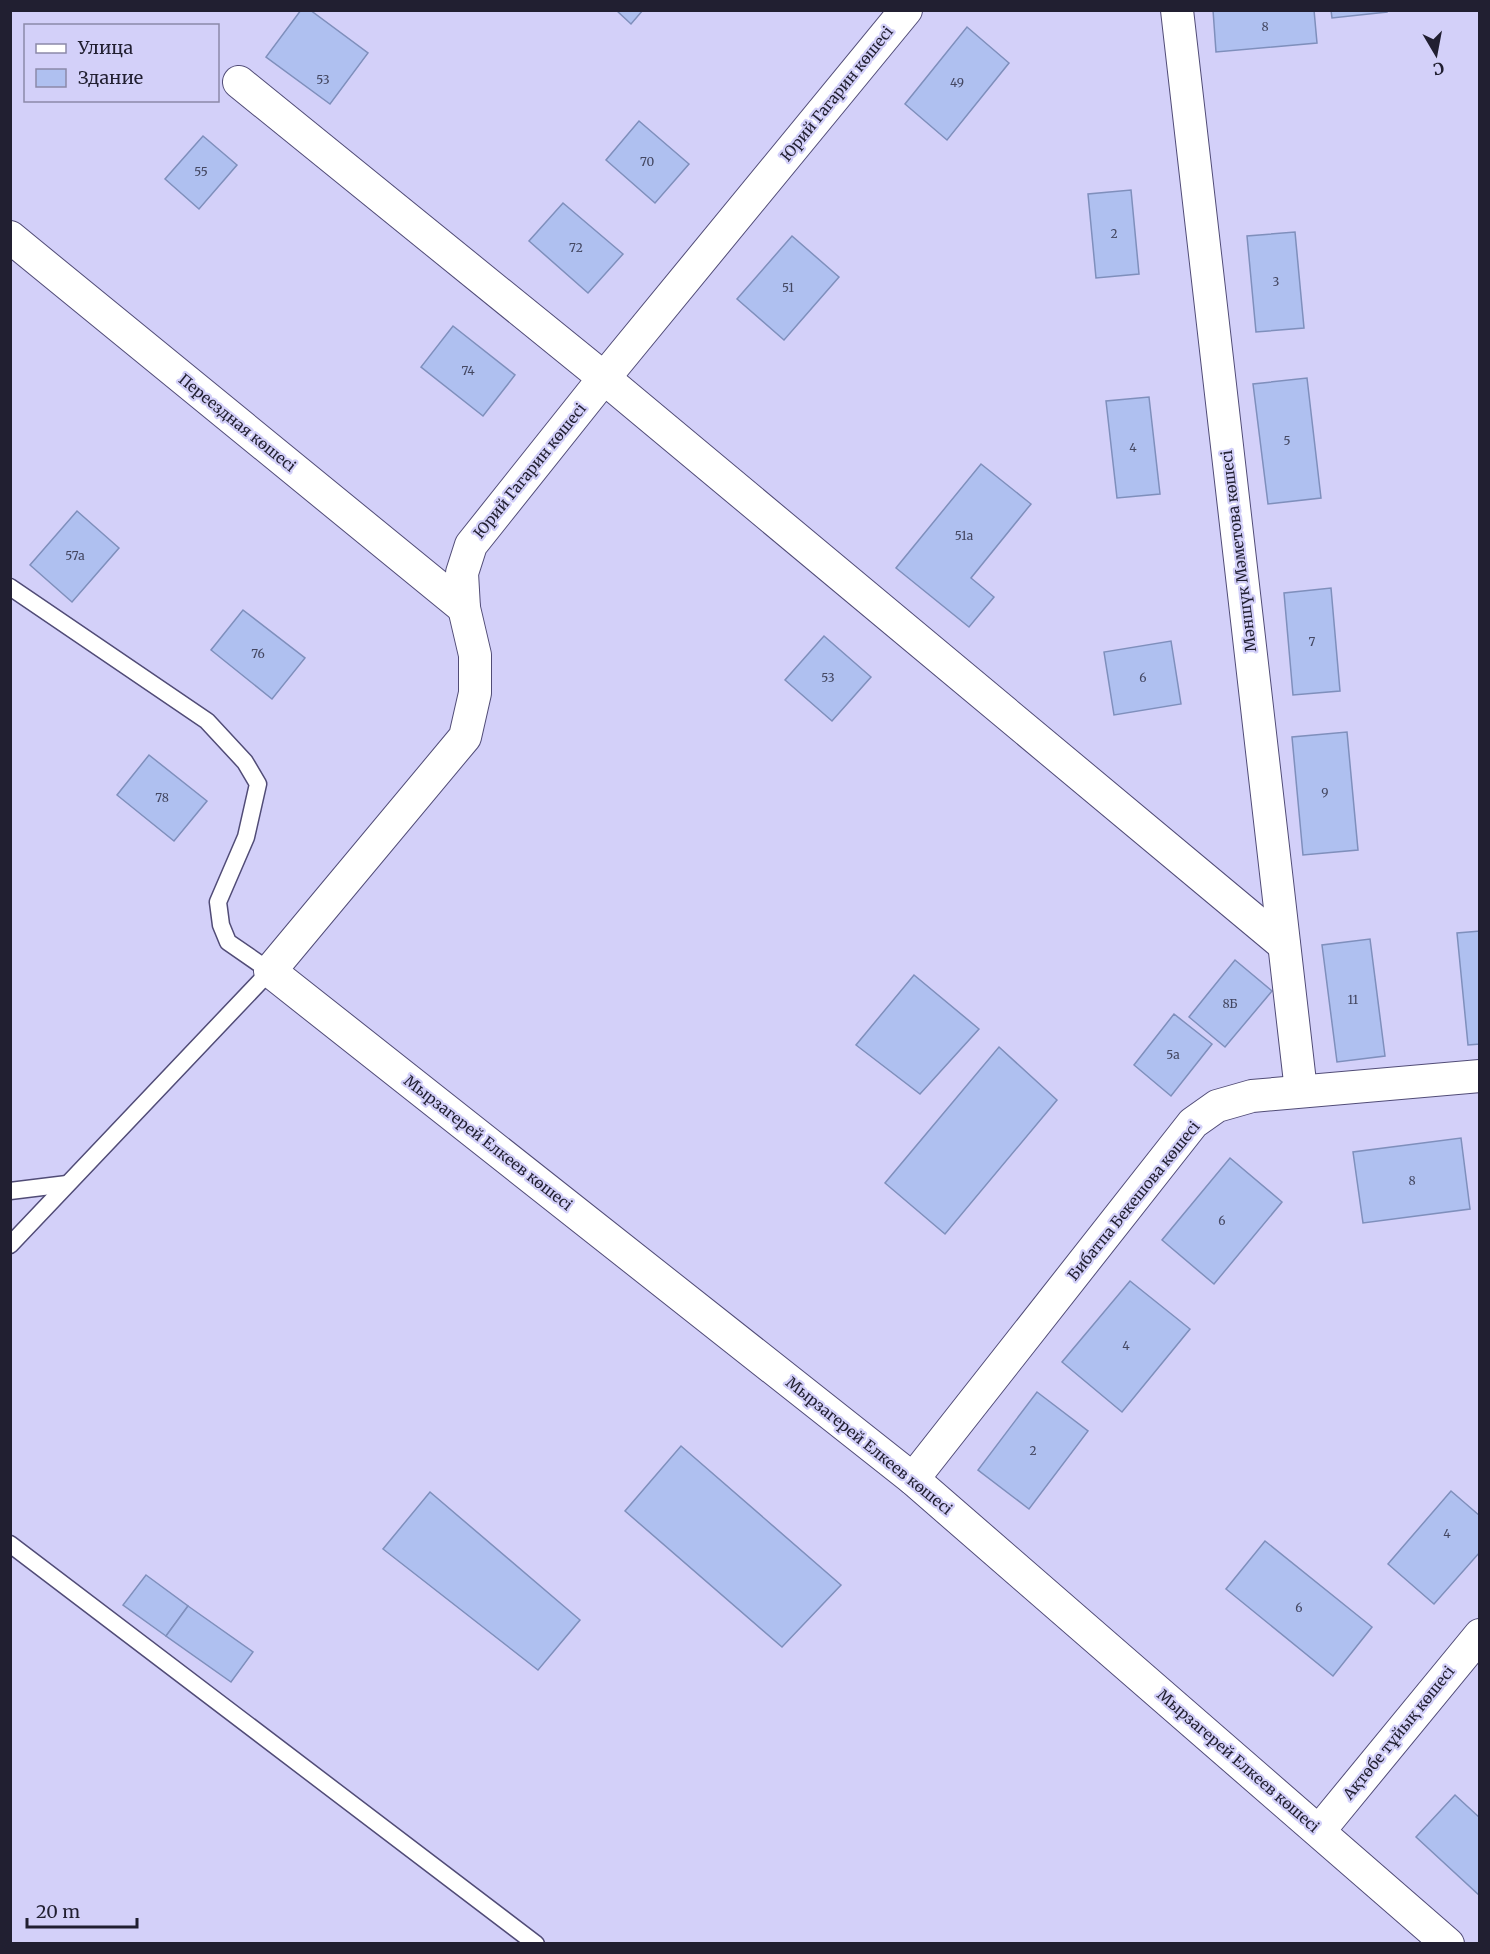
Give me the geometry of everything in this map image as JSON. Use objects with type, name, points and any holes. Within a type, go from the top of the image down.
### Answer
[{"type":"street","name":"Юрий Гагарин көшесі","points":[[270,971],[465,737],[475,693],[475,655],[464,608],[462,573],[471,545],[604,378],[906,10]]},
{"type":"street","name":"Мәншүк Мәметова көшесі","points":[[1177,10],[1301,1091]]},
{"type":"street","points":[[239,82],[604,378],[1284,945]]},
{"type":"street","name":"Переездная көшесі","points":[[10,237],[464,608]]},
{"type":"street","name":"Мырзагерей Елкеев көшесі","points":[[270,971],[913,1479],[1448,1944]]},
{"type":"street","name":"Бибатпа Бекешова көшесі","points":[[913,1479],[1193,1124],[1217,1106],[1252,1096],[1479,1076]]},
{"type":"street","name":"Ақтөбе тұйық көшесі","points":[[1319,1831],[1479,1635]]},
{"type":"lane","points":[[10,586],[207,721],[245,762],[258,783],[246,837],[218,902],[221,925],[228,942],[270,971],[10,1245]]},
{"type":"lane","points":[[10,1191],[67,1184]]},
{"type":"lane","points":[[10,1544],[536,1944]]},
{"type":"building","points":[[301,10],[310,10],[368,53],[330,104],[266,57]]},
{"type":"building","points":[[616,10],[643,10],[631,24]]},
{"type":"building","points":[[1213,10],[1314,10],[1317,43],[1216,52]]},
{"type":"building","points":[[1331,10],[1387,10],[1387,12],[1332,18]]},
{"type":"building","points":[[967,27],[1009,63],[947,140],[905,104]]},
{"type":"building","points":[[639,121],[689,164],[655,203],[606,160]]},
{"type":"building","points":[[203,136],[237,165],[199,209],[165,179]]},
{"type":"building","points":[[1131,190],[1139,274],[1096,278],[1088,194]]},
{"type":"building","points":[[563,203],[623,254],[588,293],[529,241]]},
{"type":"building","points":[[1295,232],[1304,328],[1256,332],[1247,236]]},
{"type":"building","points":[[792,236],[839,277],[784,340],[737,299]]},
{"type":"building","points":[[453,326],[515,375],[483,416],[421,367]]},
{"type":"building","points":[[1307,378],[1321,498],[1268,504],[1253,384]]},
{"type":"building","points":[[1149,397],[1160,494],[1117,498],[1106,401]]},
{"type":"building","points":[[981,464],[1031,504],[971,578],[994,597],[969,627],[896,568]]},
{"type":"building","points":[[77,511],[119,548],[72,602],[30,565]]},
{"type":"building","points":[[1331,588],[1340,691],[1293,695],[1284,593]]},
{"type":"building","points":[[243,610],[305,658],[272,699],[211,650]]},
{"type":"building","points":[[824,636],[871,677],[832,721],[785,680]]},
{"type":"building","points":[[1171,641],[1181,704],[1114,715],[1104,652]]},
{"type":"building","points":[[1347,732],[1358,850],[1303,855],[1292,737]]},
{"type":"building","points":[[149,755],[207,801],[174,841],[117,795]]},
{"type":"building","points":[[1480,931],[1480,1044],[1468,1045],[1457,933]]},
{"type":"building","points":[[1370,939],[1385,1056],[1337,1062],[1322,945]]},
{"type":"building","points":[[1235,960],[1272,991],[1225,1047],[1189,1017]]},
{"type":"building","points":[[914,975],[979,1029],[920,1094],[856,1045]]},
{"type":"building","points":[[1174,1014],[1212,1044],[1171,1096],[1134,1065]]},
{"type":"building","points":[[999,1047],[1057,1100],[945,1234],[885,1183]]},
{"type":"building","points":[[1461,1138],[1470,1209],[1363,1223],[1353,1152]]},
{"type":"building","points":[[1230,1158],[1282,1202],[1214,1284],[1162,1240]]},
{"type":"building","points":[[1130,1281],[1190,1329],[1122,1412],[1062,1362]]},
{"type":"building","points":[[1037,1392],[1088,1431],[1029,1509],[978,1470]]},
{"type":"building","points":[[681,1446],[841,1585],[782,1647],[625,1511]]},
{"type":"building","points":[[1451,1491],[1480,1516],[1480,1552],[1434,1604],[1388,1564]]},
{"type":"building","points":[[430,1492],[580,1620],[538,1670],[383,1549]]},
{"type":"building","points":[[1265,1541],[1372,1627],[1333,1676],[1226,1589]]},
{"type":"building","points":[[146,1575],[188,1606],[166,1636],[123,1605]]},
{"type":"building","points":[[188,1606],[253,1652],[231,1682],[166,1636]]},
{"type":"building","points":[[1455,1795],[1480,1818],[1480,1896],[1416,1837]]}]
